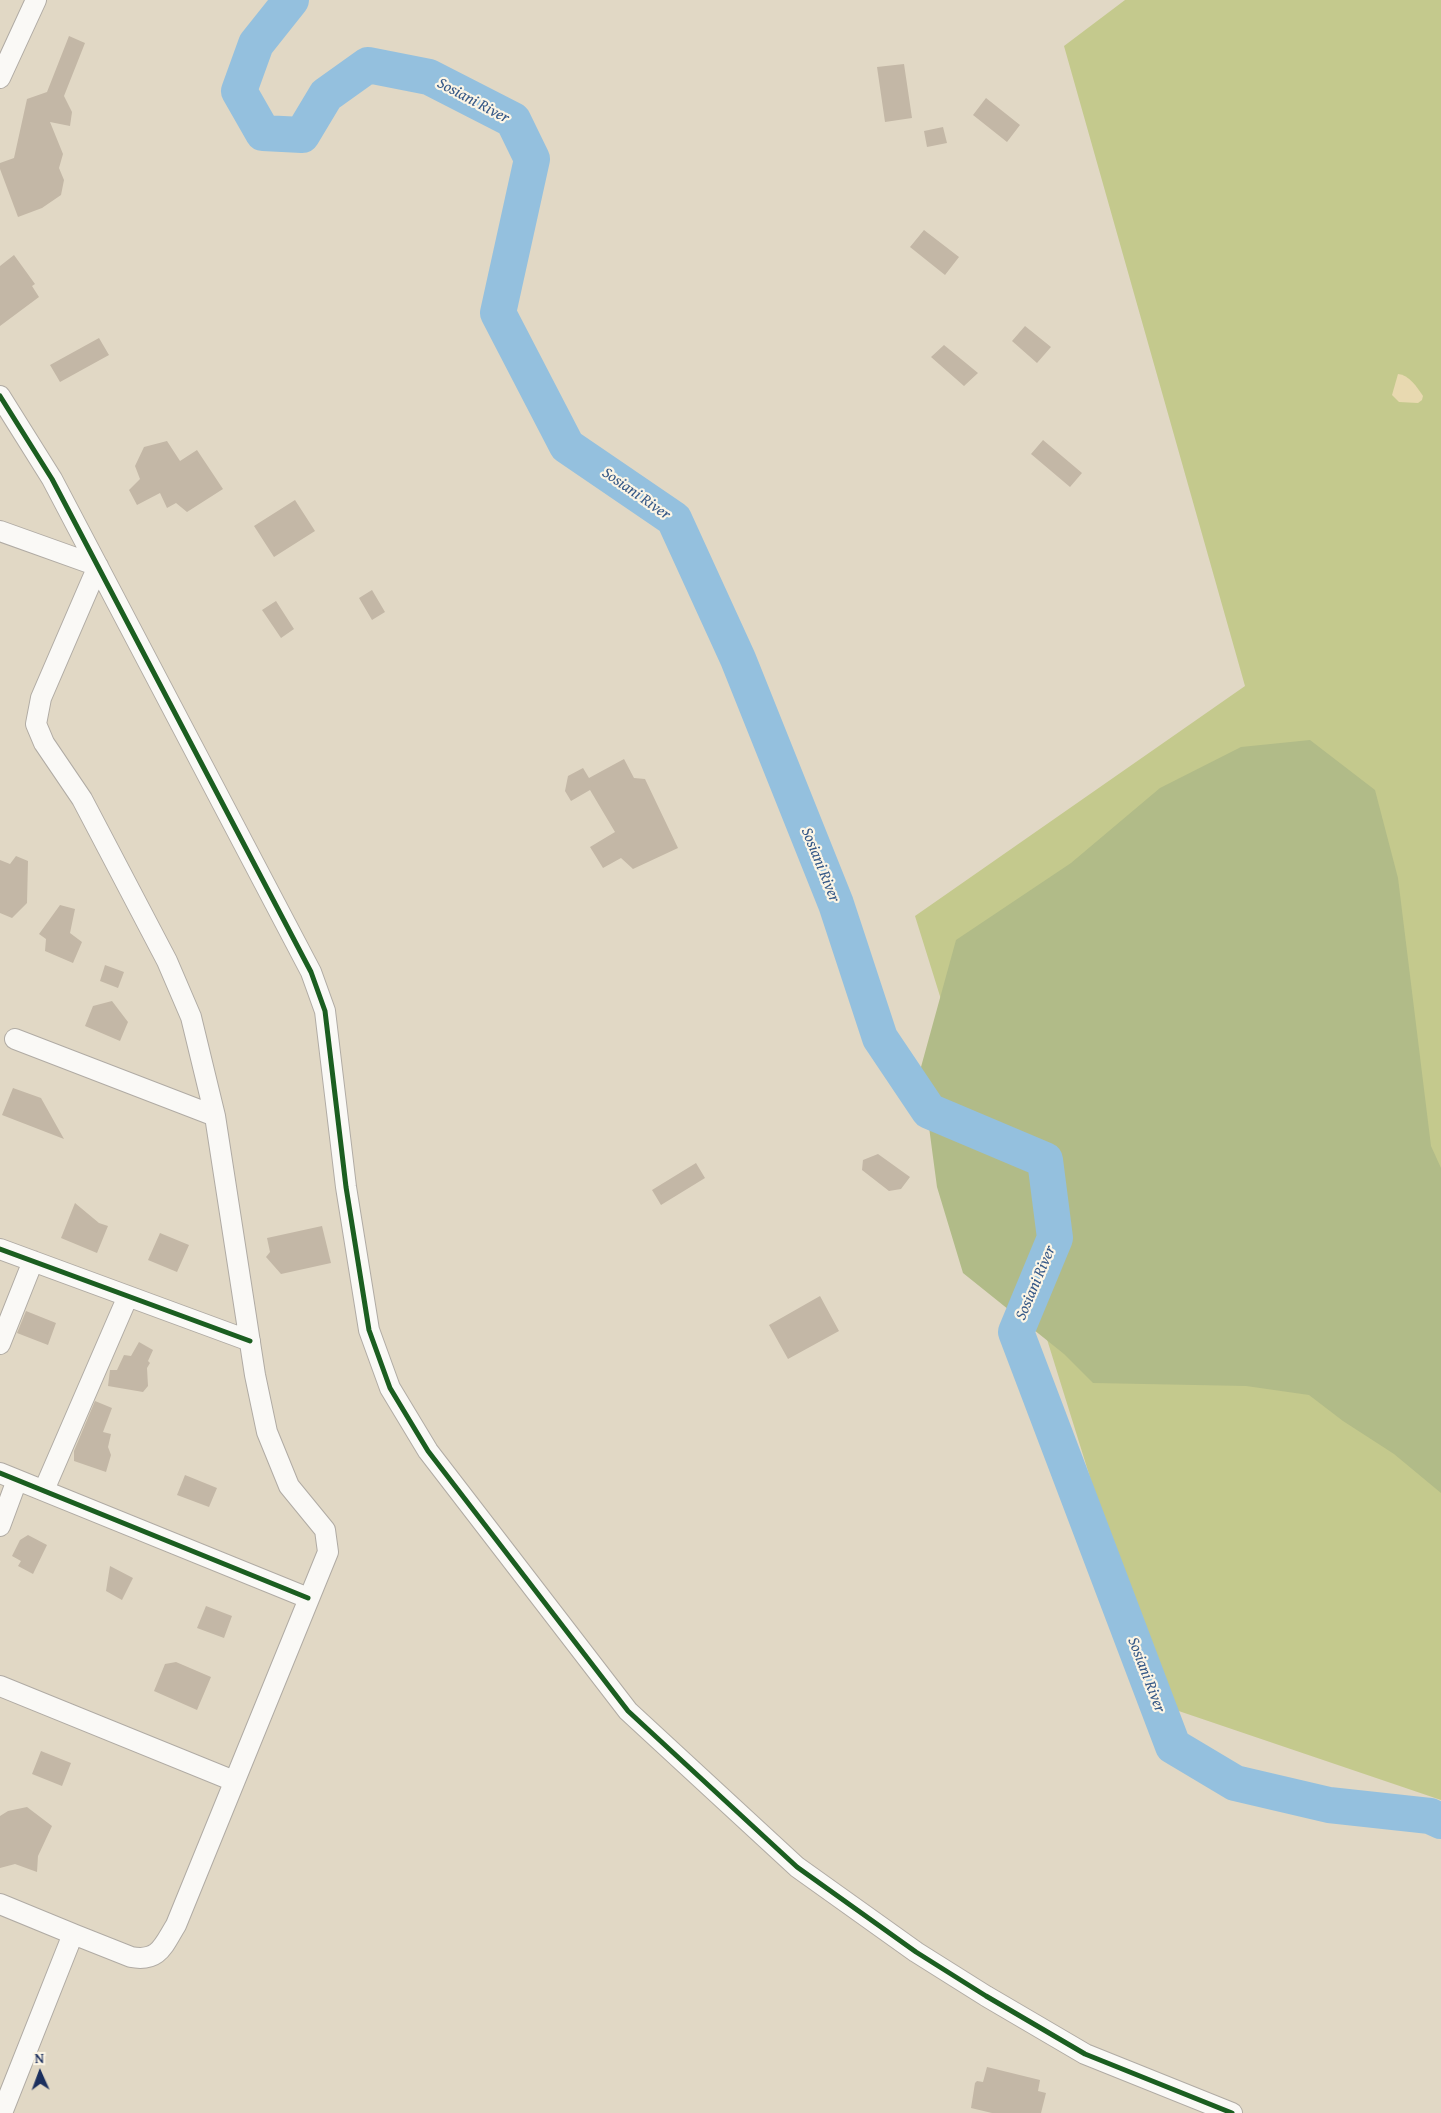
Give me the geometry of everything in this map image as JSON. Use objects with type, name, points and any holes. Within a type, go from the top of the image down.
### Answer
[{"type":"street","points":[[0,78],[36,0]]},
{"type":"street","points":[[0,396],[52,479],[313,980],[325,1011],[346,1187],[369,1330],[390,1388],[428,1451],[628,1711],[796,1867],[916,1952],[1086,2054],[1232,2113]]},
{"type":"street","points":[[0,532],[98,566]]},
{"type":"street","points":[[0,1904],[131,1957],[140,1959],[150,1958],[159,1952],[176,1925],[328,1552],[325,1530],[289,1486],[266,1432],[215,1116],[191,1017],[167,961],[82,799],[44,743],[36,724],[41,698],[98,566]]},
{"type":"street","points":[[15,1039],[215,1116]]},
{"type":"street","points":[[0,1249],[250,1340]]},
{"type":"street","points":[[0,1344],[32,1261]]},
{"type":"street","points":[[44,1490],[128,1296]]},
{"type":"street","points":[[0,1526],[9,1476],[308,1598]]},
{"type":"street","points":[[0,1686],[234,1782]]},
{"type":"street","points":[[2,2108],[73,1934]]},
{"type":"green space","points":[[1125,0],[1441,0],[1441,1800],[1161,1705],[915,916],[1245,686],[1064,46]]},
{"type":"green space","points":[[1310,740],[1375,790],[1398,878],[1431,1146],[1441,1168],[1441,1493],[1394,1454],[1343,1421],[1309,1395],[1246,1386],[1093,1383],[1064,1354],[963,1273],[937,1187],[921,1067],[956,940],[1071,863],[1160,788],[1241,747]]},
{"type":"sand","points":[[1398,374],[1412,382],[1423,396],[1422,400],[1418,403],[1399,402],[1392,395]]},
{"type":"building","points":[[69,36],[85,43],[64,96],[72,112],[70,126],[50,122],[63,154],[59,168],[64,180],[61,195],[42,208],[18,217],[0,169],[0,163],[14,158],[27,99],[47,92]]},
{"type":"building","points":[[904,64],[912,118],[885,122],[877,67]]},
{"type":"building","points":[[986,98],[1020,125],[1007,142],[973,115]]},
{"type":"building","points":[[943,127],[947,143],[927,147],[924,131]]},
{"type":"building","points":[[924,230],[959,257],[945,275],[910,247]]},
{"type":"building","points":[[14,255],[35,284],[32,286],[39,297],[0,326],[0,266]]},
{"type":"building","points":[[1025,326],[1051,347],[1037,363],[1012,341]]},
{"type":"building","points":[[99,338],[109,355],[60,382],[50,365]]},
{"type":"building","points":[[944,345],[978,373],[964,386],[931,357]]},
{"type":"building","points":[[1043,440],[1082,473],[1070,487],[1031,454]]},
{"type":"building","points":[[167,441],[180,461],[197,450],[223,489],[187,512],[176,503],[167,508],[160,493],[137,505],[129,490],[140,479],[135,466],[144,447]]},
{"type":"building","points":[[295,500],[315,531],[274,557],[254,526]]},
{"type":"building","points":[[372,590],[385,612],[372,620],[359,598]]},
{"type":"building","points":[[276,601],[294,629],[281,638],[262,610]]},
{"type":"building","points":[[624,759],[634,778],[645,779],[678,848],[633,869],[621,858],[603,868],[590,847],[615,832],[590,790],[571,801],[565,791],[568,776],[583,768],[589,778]]},
{"type":"building","points":[[16,856],[28,861],[27,903],[12,918],[0,913],[0,860],[10,864]]},
{"type":"building","points":[[60,905],[75,909],[70,933],[82,942],[73,963],[45,951],[46,939],[39,934]]},
{"type":"building","points":[[105,965],[124,972],[118,988],[100,981]]},
{"type":"building","points":[[112,1001],[128,1022],[120,1041],[85,1026],[93,1006]]},
{"type":"building","points":[[13,1088],[41,1098],[64,1139],[2,1115]]},
{"type":"building","points":[[878,1154],[910,1177],[901,1189],[889,1191],[862,1170],[863,1160]]},
{"type":"building","points":[[696,1163],[705,1178],[661,1205],[652,1190]]},
{"type":"building","points":[[75,1203],[99,1223],[108,1226],[97,1253],[61,1238]]},
{"type":"building","points":[[322,1226],[331,1263],[281,1274],[266,1257],[270,1252],[267,1238]]},
{"type":"building","points":[[160,1233],[189,1245],[177,1272],[148,1260]]},
{"type":"building","points":[[820,1296],[839,1331],[788,1359],[769,1325]]},
{"type":"building","points":[[26,1311],[56,1323],[48,1345],[17,1333]]},
{"type":"building","points":[[139,1342],[153,1350],[147,1368],[148,1386],[143,1392],[108,1386],[110,1370],[117,1370],[124,1355],[131,1356]]},
{"type":"building","points":[[95,1401],[112,1408],[103,1432],[111,1434],[108,1447],[111,1455],[106,1472],[74,1461],[74,1451]]},
{"type":"building","points":[[185,1475],[217,1488],[209,1507],[177,1495]]},
{"type":"building","points":[[28,1535],[47,1545],[33,1574],[18,1566],[21,1561],[12,1556],[20,1540]]},
{"type":"building","points":[[110,1566],[133,1578],[122,1600],[106,1591]]},
{"type":"building","points":[[206,1606],[232,1616],[224,1638],[197,1628]]},
{"type":"building","points":[[176,1662],[211,1677],[197,1710],[154,1691],[165,1664]]},
{"type":"building","points":[[41,1751],[71,1763],[62,1786],[32,1774]]},
{"type":"building","points":[[27,1807],[52,1826],[38,1856],[37,1872],[15,1864],[0,1868],[0,1816],[8,1811]]},
{"type":"building","points":[[987,2067],[1040,2080],[1038,2091],[1046,2093],[1041,2113],[992,2113],[971,2108],[975,2083],[977,2081],[983,2082]]},
{"type":"waterway","name":"Sosiani River","points":[[291,0],[256,44],[239,91],[263,133],[302,135],[326,95],[368,65],[429,77],[513,120],[532,159],[498,313],[567,446],[674,519],[738,659],[836,904],[880,1038],[929,1111],[1045,1160],[1055,1238],[1016,1332],[1173,1746],[1235,1783],[1329,1805],[1430,1816],[1441,1821]]},
{"type":"cycle path","points":[[0,396],[52,479],[311,972],[325,1011],[346,1187],[369,1330],[390,1388],[428,1451],[628,1711],[797,1867],[916,1952],[1085,2054],[1232,2113]]},
{"type":"cycle path","points":[[0,1249],[250,1341]]},
{"type":"cycle path","points":[[0,1473],[308,1598]]}]
